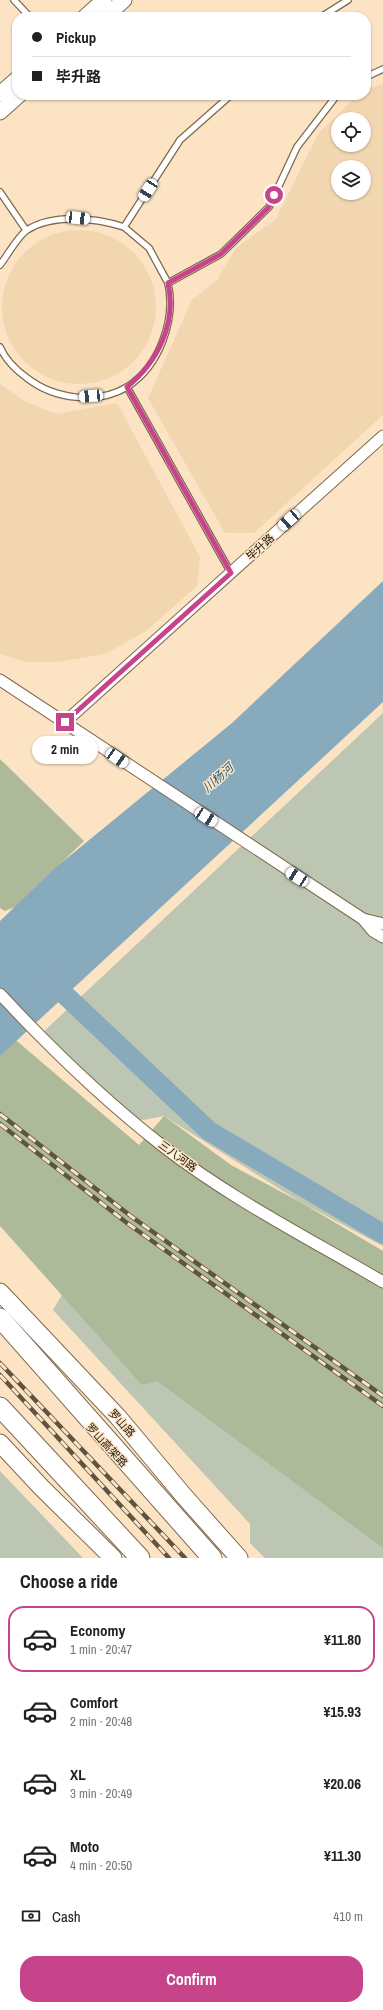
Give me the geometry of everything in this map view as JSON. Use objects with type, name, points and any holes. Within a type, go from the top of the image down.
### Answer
[{"type":"highway","points":[[0,1318],[133,1470]]},
{"type":"highway","name":"罗山高架路","points":[[0,1333],[133,1470],[212,1558]]},
{"type":"highway","points":[[0,1407],[140,1558]]},
{"type":"highway","points":[[0,1411],[20,1430]]},
{"type":"main road","points":[[91,12],[104,0]]},
{"type":"main road","points":[[111,12],[124,0]]},
{"type":"main road","points":[[0,94],[12,83]]},
{"type":"main road","points":[[0,112],[13,100]]},
{"type":"main road","name":"罗山路","points":[[0,1292],[118,1417],[184,1496],[239,1558]]},
{"type":"main road","points":[[0,1443],[76,1523],[112,1558]]},
{"type":"street","name":"毕升路","points":[[65,722],[383,436]]},
{"type":"street","points":[[0,680],[270,860],[363,920],[381,928]]},
{"type":"street","name":"三八河路","points":[[0,994],[39,1036],[118,1109],[164,1147],[197,1171],[383,1282]]},
{"type":"lane","points":[[14,0],[25,12]]},
{"type":"lane","points":[[329,12],[348,0]]},
{"type":"lane","points":[[371,75],[383,69]]},
{"type":"lane","points":[[124,227],[180,140],[225,100]]},
{"type":"lane","points":[[168,283],[221,254],[269,207],[297,147],[333,100]]},
{"type":"lane","points":[[0,192],[26,230]]},
{"type":"lane","points":[[0,264],[26,230],[49,222],[78,218],[106,221],[124,227],[149,248],[168,283],[171,297],[166,335],[156,355],[142,375],[127,387],[101,396],[80,397],[58,395],[38,387],[16,370],[0,346]]},
{"type":"lane","points":[[127,387],[231,573]]},
{"type":"shaded area","points":[[383,84],[383,415],[254,533],[225,533],[148,398],[192,300],[217,280],[236,248],[276,219],[318,134],[331,121],[331,152],[371,152],[371,112],[340,112],[352,100],[371,100],[371,88]]},
{"type":"shaded area","points":[[71,230],[87,230],[101,233],[115,239],[122,243],[138,258],[147,271],[153,285],[156,307],[153,329],[147,343],[143,350],[128,366],[115,375],[101,381],[87,384],[71,384],[57,381],[36,371],[15,350],[5,329],[2,315],[2,299],[5,285],[15,264],[36,243],[57,233]]},
{"type":"shaded area","points":[[0,384],[24,401],[56,414],[117,403],[200,557],[197,586],[146,631],[105,654],[58,662],[25,662],[0,654]]},
{"type":"green space","points":[[383,713],[383,1246],[302,1203],[164,1116],[133,1122],[39,1036]]},
{"type":"green space","points":[[0,759],[84,841],[15,907],[5,911],[0,908]]},
{"type":"green space","points":[[11,1036],[139,1145],[164,1116],[231,1165],[302,1203],[383,1251],[383,1548],[157,1381],[142,1385],[0,1226],[0,1047]]},
{"type":"green space","points":[[80,1264],[383,1451],[383,1558],[265,1558],[250,1543],[250,1524],[53,1310]]},
{"type":"green space","points":[[0,1471],[83,1558],[0,1558]]},
{"type":"water","name":"川杨河","points":[[383,581],[383,702],[0,1056],[0,921],[55,868],[232,723]]},
{"type":"waterway","points":[[45,976],[209,1131],[383,1234]]},
{"type":"railway","points":[[0,1114],[132,1217],[383,1396]]},
{"type":"railway","points":[[0,1124],[127,1223],[383,1406]]},
{"type":"railway","points":[[0,1363],[185,1558]]},
{"type":"railway","points":[[0,1375],[169,1558]]},
{"type":"route","points":[[65,722],[231,573],[127,387],[142,375],[156,355],[166,335],[171,297],[168,283],[221,254],[269,207],[274,195]]}]
